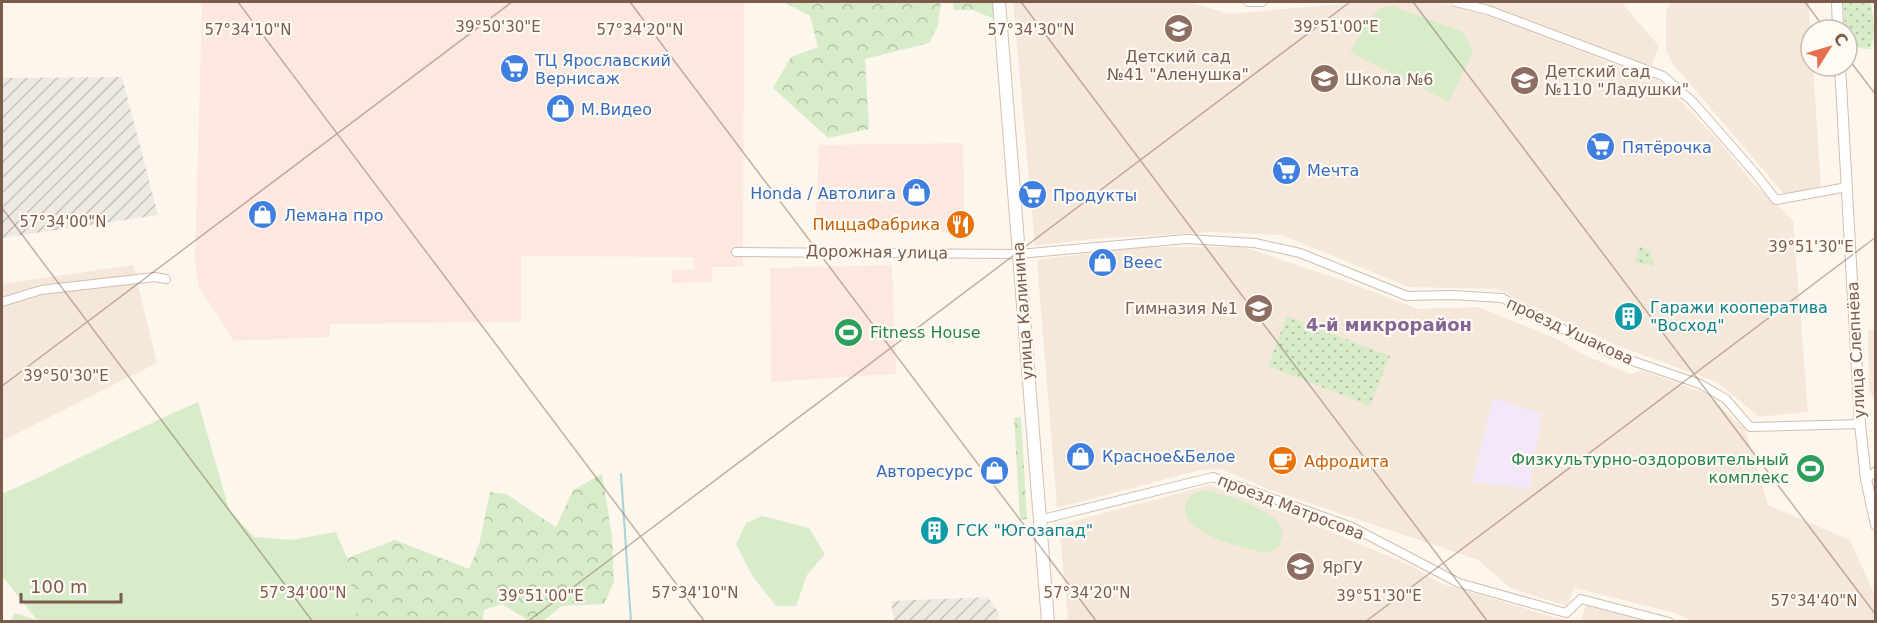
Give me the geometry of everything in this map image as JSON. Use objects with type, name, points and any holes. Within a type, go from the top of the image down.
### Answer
[{"type":"main road","name":"улица Калинина","points":[[999,2],[1048,621]]},
{"type":"street","points":[[1248,2],[1262,2]]},
{"type":"street","points":[[1456,2],[1488,10],[1663,76],[1693,102],[1776,200],[1847,187]]},
{"type":"street","points":[[1837,2],[1838,18]]},
{"type":"street","name":"улица Слепнёва","points":[[1841,78],[1860,424],[1866,479],[1875,525]]},
{"type":"street","name":"проезд Ушакова","points":[[1019,254],[1186,239],[1255,243],[1300,253],[1407,296],[1452,295],[1502,298],[1612,354],[1700,384],[1726,399],[1750,427],[1860,424]]},
{"type":"street","name":"Дорожная улица","points":[[736,252],[1019,254]]},
{"type":"street","points":[[2,302],[41,290],[155,277],[166,279]]},
{"type":"street","points":[[1866,479],[1875,471]]},
{"type":"street","name":"проезд Матросова","points":[[1039,520],[1212,477],[1352,527],[1459,583],[1566,613],[1581,599],[1669,621]]},
{"type":"shaded area","points":[[202,2],[744,2],[743,267],[712,267],[712,282],[672,283],[672,270],[694,269],[694,257],[521,256],[521,322],[330,324],[330,337],[234,341],[199,287],[195,263]]},
{"type":"shaded area","points":[[1013,2],[1188,2],[1229,14],[1364,2],[1431,2],[1457,6],[1486,15],[1663,83],[1718,140],[1752,182],[1793,220],[1808,412],[1759,417],[1717,382],[1616,345],[1496,289],[1409,287],[1281,235],[1211,232],[1090,239],[1035,246]]},
{"type":"shaded area","points":[[1479,2],[1621,2],[1659,46],[1651,67]]},
{"type":"shaded area","points":[[1672,2],[1809,2],[1810,18],[1799,18],[1799,78],[1814,78],[1821,188],[1784,194],[1673,64],[1666,50],[1666,11]]},
{"type":"shaded area","points":[[122,77],[158,215],[2,238],[2,78]]},
{"type":"shaded area","points":[[963,143],[965,233],[815,230],[819,145]]},
{"type":"shaded area","points":[[1139,247],[1243,247],[1418,309],[1478,307],[1557,339],[1584,355],[1631,374],[1641,370],[1705,393],[1745,429],[1768,505],[1850,540],[1875,596],[1875,621],[1693,621],[1675,613],[1574,588],[1567,606],[1510,588],[1478,560],[1268,489],[1221,469],[1200,470],[1057,508],[1037,260]]},
{"type":"shaded area","points":[[133,265],[157,363],[2,441],[2,284]]},
{"type":"shaded area","points":[[892,265],[896,374],[771,382],[770,268]]},
{"type":"shaded area","points":[[1868,330],[1875,330],[1875,401],[1869,390]]},
{"type":"shaded area","points":[[1493,398],[1542,414],[1529,488],[1472,482]]},
{"type":"shaded area","points":[[1210,485],[1293,516],[1414,567],[1440,583],[1567,621],[1068,621],[1059,525]]},
{"type":"shaded area","points":[[988,597],[999,613],[999,621],[894,621],[891,601]]},
{"type":"shaded area","points":[[1586,605],[1653,621],[1581,622]]},
{"type":"green space","points":[[784,2],[941,2],[938,25],[929,43],[865,59],[869,129],[828,138],[773,88],[791,57],[818,47],[810,16]]},
{"type":"green space","points":[[953,2],[994,2],[996,20],[973,10],[954,10]]},
{"type":"green space","points":[[1843,2],[1871,2],[1874,32],[1870,49],[1859,47],[1859,18],[1844,18]]},
{"type":"green space","points":[[1393,6],[1463,32],[1473,52],[1449,102],[1350,52],[1367,22],[1379,9]]},
{"type":"green space","points":[[1639,246],[1650,251],[1654,267],[1635,262]]},
{"type":"green space","points":[[1287,316],[1390,356],[1370,406],[1268,366]]},
{"type":"green space","points":[[198,402],[229,509],[254,537],[291,540],[336,532],[347,558],[357,621],[10,621],[15,613],[37,620],[2,576],[2,494]]},
{"type":"green space","points":[[1021,417],[1027,519],[1020,520],[1014,418]]},
{"type":"green space","points":[[602,474],[612,536],[614,582],[604,604],[562,606],[542,622],[529,621],[502,604],[484,610],[483,621],[357,621],[347,558],[395,540],[469,569],[479,545],[490,492],[506,494],[556,527],[573,490]]},
{"type":"green space","points":[[1201,490],[1239,500],[1277,521],[1282,531],[1278,547],[1263,553],[1216,539],[1204,533],[1188,518],[1185,509],[1190,497]]},
{"type":"green space","points":[[762,516],[809,528],[825,554],[807,575],[796,606],[776,606],[753,577],[736,544],[746,523]]},
{"type":"waterway","points":[[621,474],[631,622]]},
{"type":"place","name":"Детский сад №41 \"Аленушка\"","points":[[1178,28]]},
{"type":"place","name":"ТЦ Ярославский Вернисаж","points":[[514,69]]},
{"type":"place","name":"Школа №6","points":[[1324,79]]},
{"type":"place","name":"Детский сад №110 \"Ладушки\"","points":[[1524,80]]},
{"type":"place","name":"М.Видео","points":[[560,109]]},
{"type":"place","name":"Пятёрочка","points":[[1601,147]]},
{"type":"place","name":"Мечта","points":[[1286,170]]},
{"type":"place","name":"Honda / Автолига","points":[[917,193]]},
{"type":"place","name":"Продукты","points":[[1032,195]]},
{"type":"place","name":"Лемана про","points":[[263,215]]},
{"type":"place","name":"ПиццаФабрика","points":[[961,224]]},
{"type":"place","name":"Веес","points":[[1102,262]]},
{"type":"place","name":"Гимназия №1","points":[[1259,308]]},
{"type":"place","name":"Гаражи кооператива \"Восход\"","points":[[1629,316]]},
{"type":"place","name":"Fitness House","points":[[849,332]]},
{"type":"place","name":"Красное&Белое","points":[[1081,456]]},
{"type":"place","name":"Афродита","points":[[1283,461]]},
{"type":"place","name":"Физкультурно-оздоровительный комплекс","points":[[1810,468]]},
{"type":"place","name":"Авторесурс","points":[[994,471]]},
{"type":"place","name":"ГСК \"Югозапад\"","points":[[935,530]]},
{"type":"place","name":"ЯрГУ","points":[[1301,567]]},
{"type":"district","name":"4-й микрорайон","points":[[1389,324]]}]
